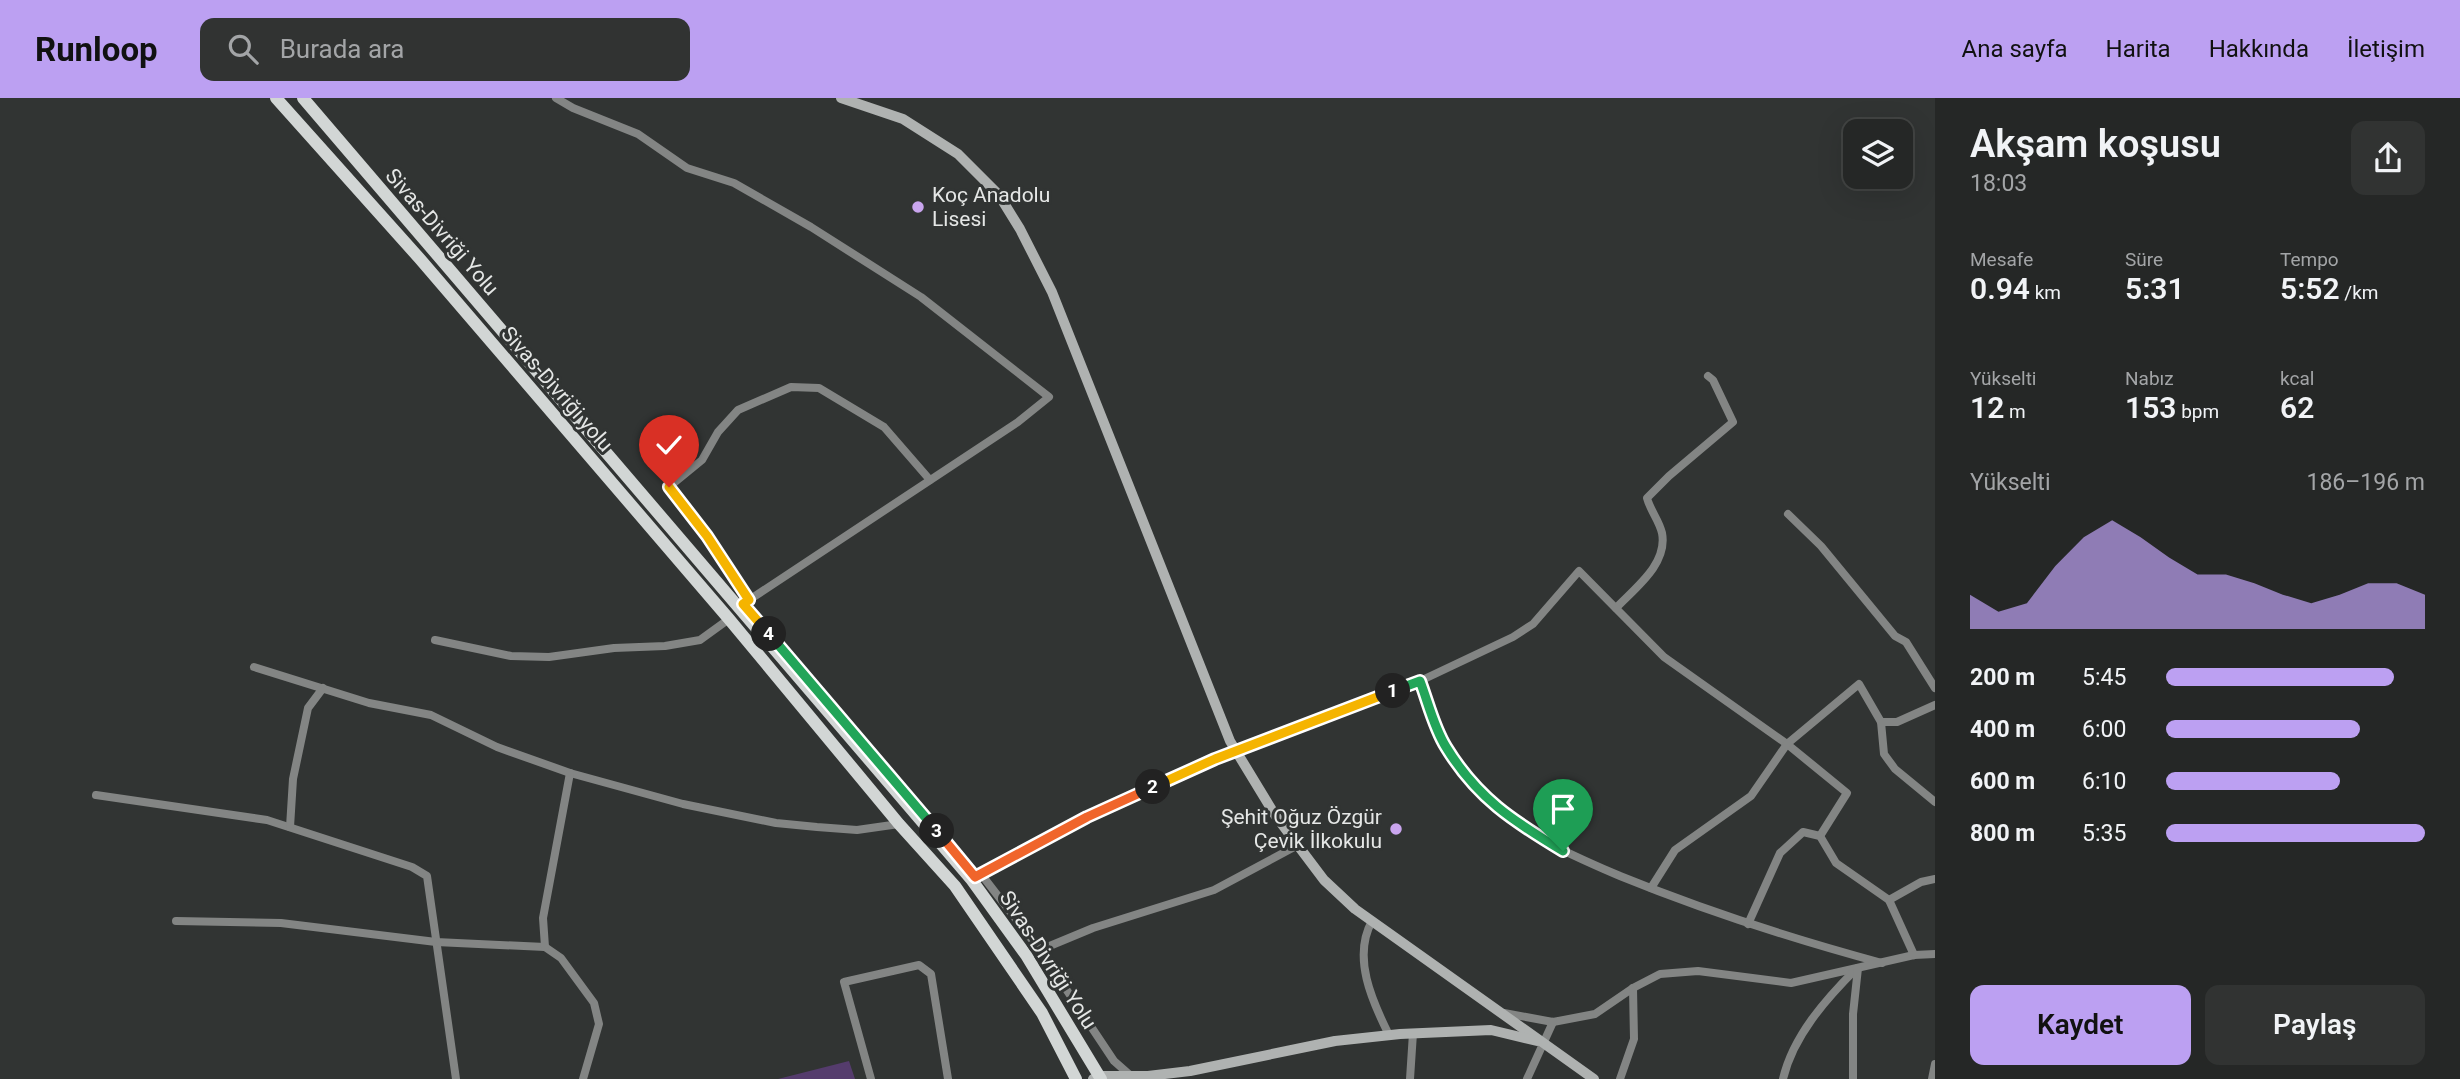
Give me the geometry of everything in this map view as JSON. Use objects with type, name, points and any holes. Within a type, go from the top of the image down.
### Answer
[{"type":"main road","name":"Sivas-Divriği yolu","points":[[276,98],[420,259],[729,619],[899,824],[955,886],[1042,1013],[1076,1079]]},
{"type":"main road","name":"Sivas-Divriği Yolu","points":[[303,98],[976,877],[1026,955],[1098,1078]]},
{"type":"street","points":[[556,98],[573,108],[638,134],[687,168],[734,183],[811,227],[921,297],[1049,397],[1018,422],[743,604],[1040,950],[1103,1046],[1132,1078]]},
{"type":"street","points":[[841,98],[903,119],[958,154],[999,195],[1020,229],[1052,292],[1230,741],[1275,815],[1297,845],[1324,880],[1355,909],[1594,1079]]},
{"type":"street","points":[[1616,608],[1657,564],[1664,544],[1661,529],[1647,498],[1733,422],[1713,380],[1708,376]]},
{"type":"street","points":[[749,600],[707,536],[669,487],[702,460],[718,432],[738,410],[792,387],[819,388],[884,427],[930,480]]},
{"type":"street","points":[[1788,514],[1821,546],[1895,636],[1906,642],[1935,688]]},
{"type":"street","points":[[976,877],[1087,817],[1215,759],[1420,681],[1513,638],[1533,624],[1579,571],[1664,657],[1787,744],[1847,793],[1820,836]]},
{"type":"street","points":[[435,640],[510,656],[549,657],[700,640],[729,619]]},
{"type":"street","points":[[254,667],[369,703],[431,715],[497,747],[570,773],[683,804],[776,823],[857,830],[899,824]]},
{"type":"street","points":[[1420,681],[1445,745],[1476,789],[1513,821],[1563,851],[1651,888],[1748,925],[1882,963]]},
{"type":"street","points":[[1651,888],[1675,850],[1751,796],[1787,744],[1859,684],[1881,722],[1884,754],[1895,769],[1935,802]]},
{"type":"street","points":[[290,827],[293,779],[308,708],[323,688]]},
{"type":"street","points":[[1881,722],[1897,722],[1935,705]]},
{"type":"street","points":[[545,947],[543,918],[570,773]]},
{"type":"street","points":[[96,795],[267,820],[412,867],[426,876],[456,1079]]},
{"type":"street","points":[[1748,925],[1780,853],[1803,832],[1820,836],[1836,863],[1889,900],[1914,956]]},
{"type":"street","points":[[1040,950],[1093,928],[1214,890],[1297,845]]},
{"type":"street","points":[[1889,900],[1921,882],[1935,879]]},
{"type":"street","points":[[1372,920],[1365,934],[1364,967],[1377,1010],[1390,1035]]},
{"type":"street","points":[[176,921],[281,923],[436,942],[545,947],[561,958],[594,1003],[599,1024],[583,1079]]},
{"type":"street","points":[[1501,1012],[1553,1022],[1595,1014],[1633,988],[1660,974],[1698,971],[1791,984],[1914,956],[1935,954]]},
{"type":"street","points":[[872,1079],[844,982],[919,965],[931,974],[948,1079]]},
{"type":"street","points":[[1783,1079],[1786,1066],[1810,1023],[1833,992],[1858,968]]},
{"type":"street","points":[[1853,1079],[1853,1014],[1858,968]]},
{"type":"street","points":[[1620,1079],[1634,1039],[1633,988]]},
{"type":"street","points":[[1527,1079],[1553,1022]]},
{"type":"street","points":[[1098,1078],[1132,1078],[1190,1071],[1335,1041],[1413,1033],[1491,1030],[1543,1042]]},
{"type":"street","points":[[1410,1079],[1413,1033]]},
{"type":"street","points":[[1932,1079],[1935,1064]]},
{"type":"street","points":[[1172,1079],[1190,1071]]},
{"type":"shaded area","points":[[849,1061],[855,1079],[778,1079]]},
{"type":"place","name":"Koç Anadolu Lisesi","points":[[918,207]]},
{"type":"place","name":"Şehit Oğuz Özgür Çevik İlkokulu","points":[[1396,829]]},
{"type":"route","points":[[669,487],[707,536],[749,600],[743,604],[975,877],[1087,817],[1215,759],[1420,681],[1445,745],[1476,789],[1513,821],[1563,851]]}]
